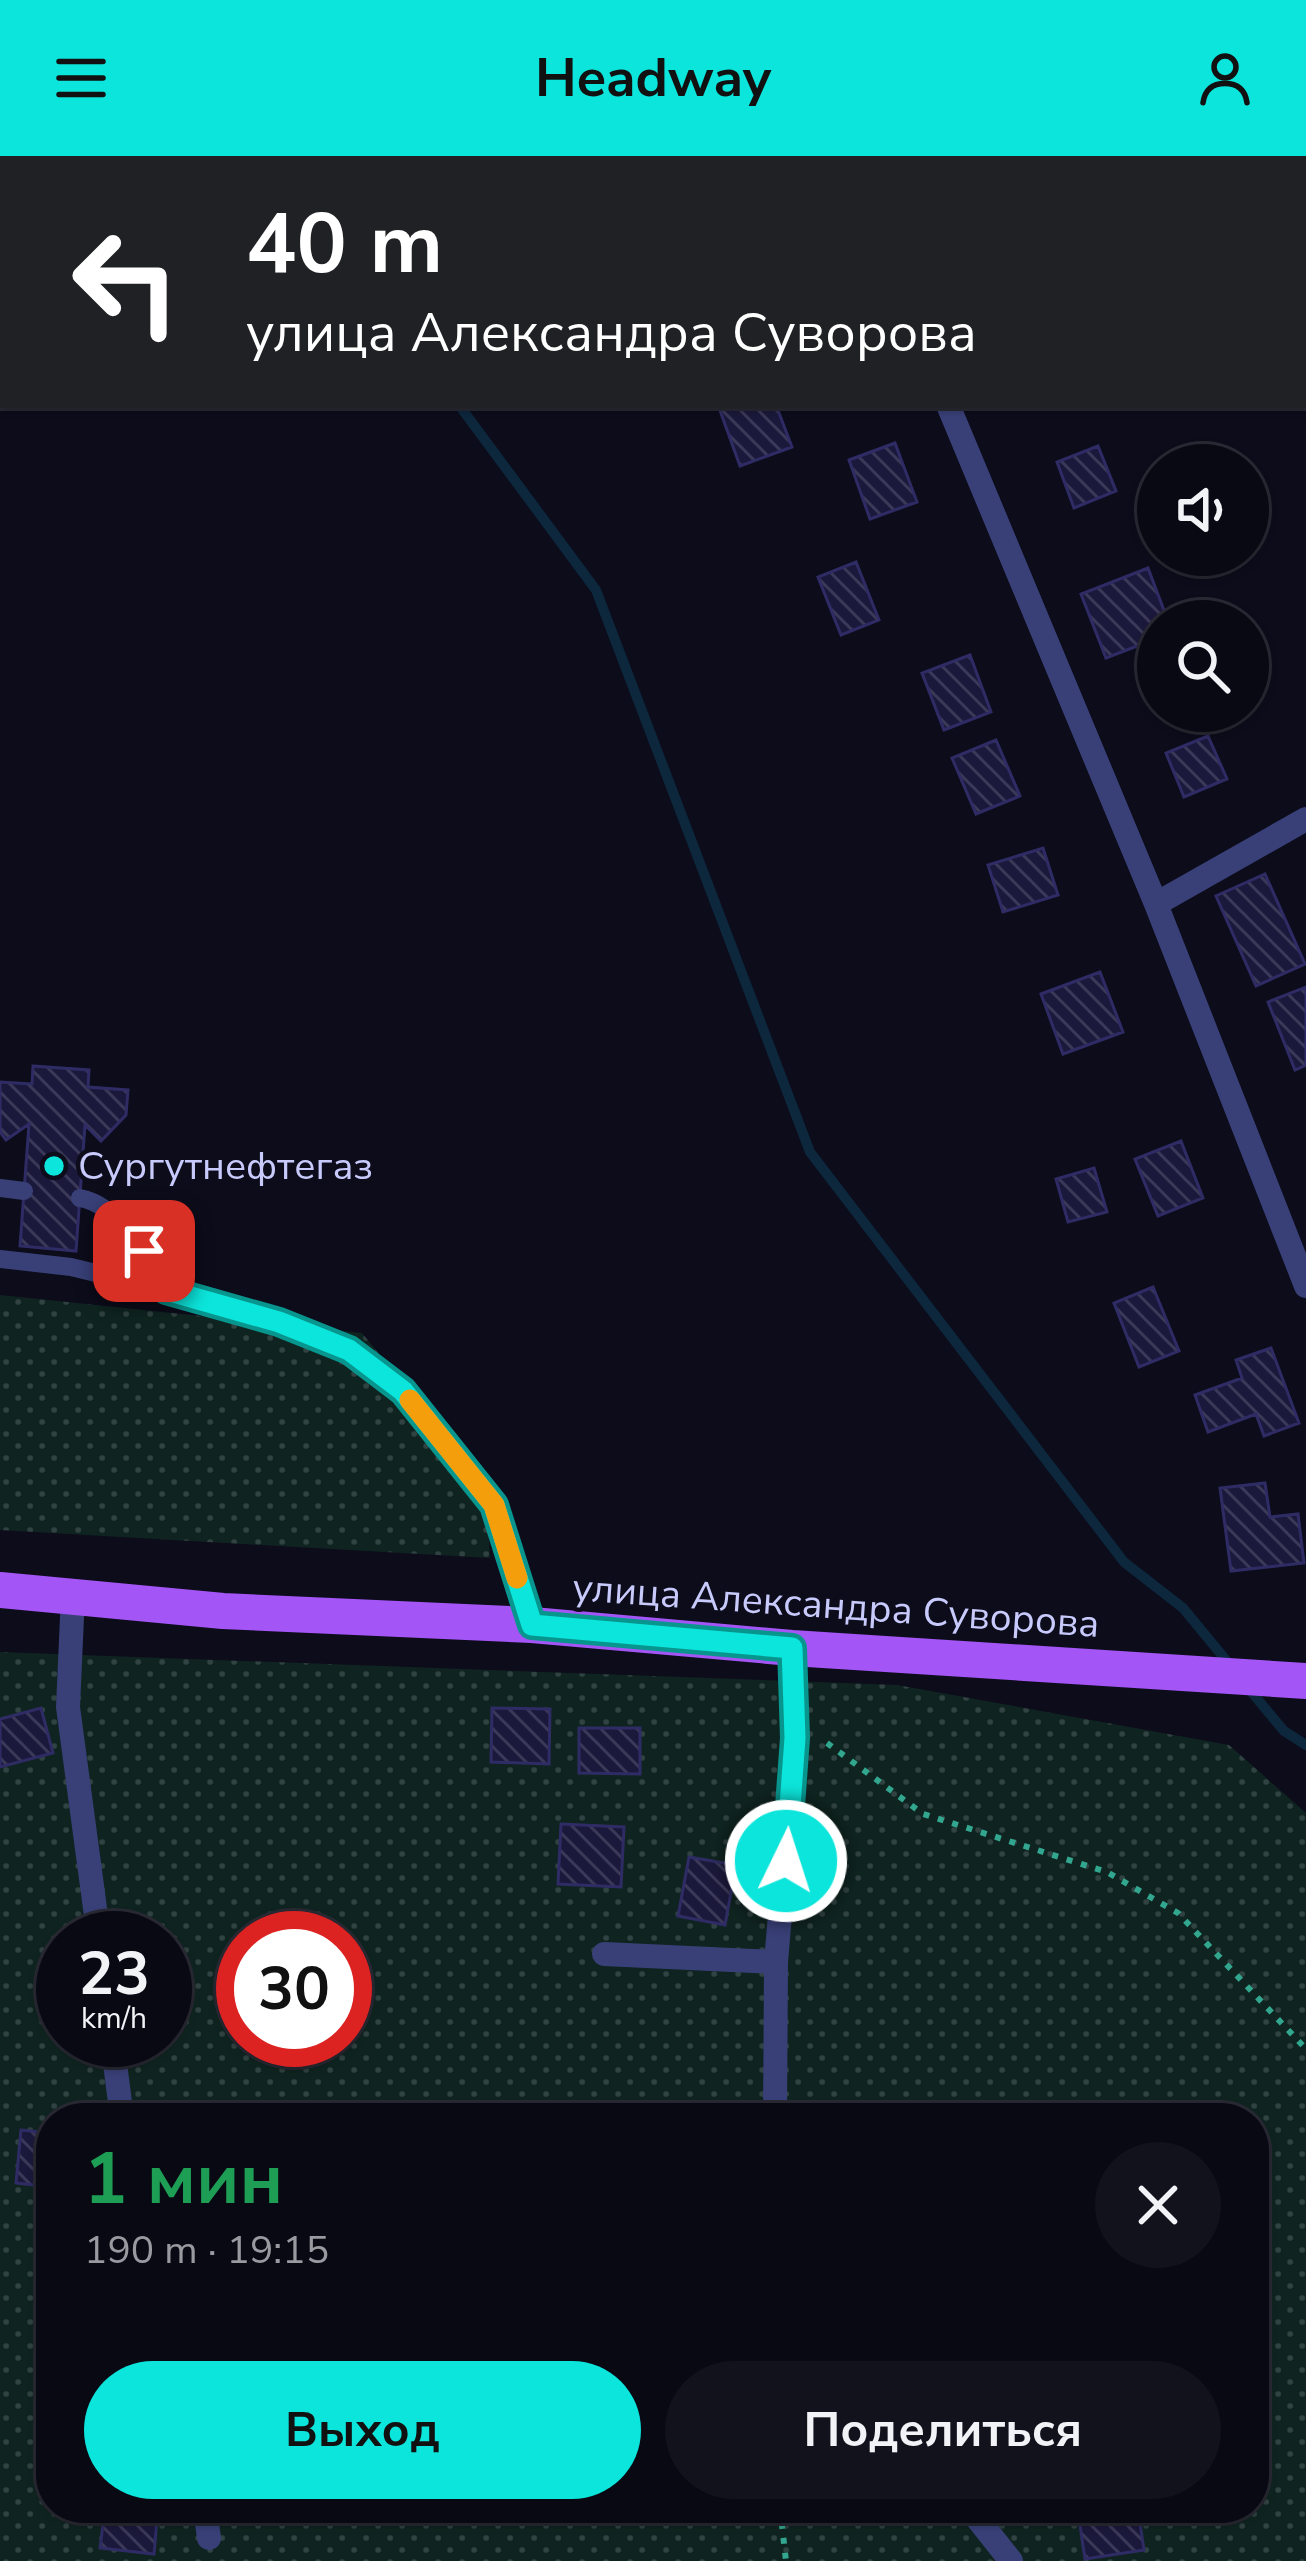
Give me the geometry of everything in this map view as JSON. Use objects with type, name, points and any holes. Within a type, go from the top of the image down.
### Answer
[{"type":"main road","name":"улица Александра Суворова","points":[[0,1590],[223,1611],[532,1625],[792,1648],[1306,1681]]},
{"type":"street","points":[[949,408],[1156,904],[1306,1286]]},
{"type":"street","points":[[1156,904],[1306,819]]},
{"type":"street","points":[[73,1595],[68,1707],[95,1911]]},
{"type":"street","points":[[775,2103],[776,1962],[794,1721],[792,1648]]},
{"type":"street","points":[[604,1954],[776,1962]]},
{"type":"street","points":[[115,2067],[120,2103]]},
{"type":"street","points":[[207,2523],[209,2538]]},
{"type":"street","points":[[981,2523],[1010,2561]]},
{"type":"lane","points":[[0,1188],[24,1191]]},
{"type":"lane","points":[[80,1198],[96,1201],[144,1251],[166,1290]]},
{"type":"lane","points":[[0,1259],[70,1267],[166,1290],[279,1322],[349,1350],[403,1391],[494,1505],[532,1625]]},
{"type":"path","points":[[794,1721],[923,1814],[1107,1872],[1178,1913],[1306,2049]]},
{"type":"path","points":[[782,2523],[786,2561]]},
{"type":"green space","points":[[0,1295],[362,1333],[435,1422],[486,1498],[490,1558],[0,1530]]},
{"type":"green space","points":[[0,1652],[897,1685],[1229,1745],[1306,1813],[1306,2561],[0,2561]]},
{"type":"building","points":[[719,408],[777,408],[792,447],[740,466]]},
{"type":"building","points":[[895,443],[917,502],[870,519],[849,460]]},
{"type":"building","points":[[1098,446],[1116,491],[1074,508],[1057,462]]},
{"type":"building","points":[[856,562],[879,620],[841,635],[818,577]]},
{"type":"building","points":[[1137,572],[1137,576],[1151,576],[1160,600],[1137,600],[1137,646],[1106,658],[1081,594]]},
{"type":"building","points":[[970,655],[991,712],[944,730],[922,673]]},
{"type":"building","points":[[1208,736],[1227,779],[1184,797],[1166,753]]},
{"type":"building","points":[[996,740],[1020,796],[976,814],[952,758]]},
{"type":"building","points":[[1043,848],[1058,895],[1003,912],[988,865]]},
{"type":"building","points":[[1265,874],[1305,964],[1256,986],[1216,896]]},
{"type":"building","points":[[1100,972],[1123,1032],[1063,1054],[1041,994]]},
{"type":"building","points":[[1306,987],[1306,1065],[1295,1070],[1268,1002]]},
{"type":"building","name":"Сургутнефтегаз","points":[[33,1066],[89,1070],[88,1087],[128,1090],[126,1115],[101,1141],[85,1125],[76,1251],[20,1246],[29,1124],[6,1140],[0,1132],[0,1082],[32,1084]]},
{"type":"building","points":[[1181,1141],[1203,1198],[1158,1216],[1135,1159]]},
{"type":"building","points":[[1094,1168],[1107,1212],[1068,1222],[1056,1179]]},
{"type":"building","points":[[1153,1287],[1179,1351],[1139,1367],[1114,1303]]},
{"type":"building","points":[[1271,1348],[1299,1423],[1264,1436],[1256,1414],[1208,1432],[1195,1395],[1242,1378],[1236,1360]]},
{"type":"building","points":[[1265,1483],[1270,1517],[1298,1514],[1304,1563],[1231,1571],[1220,1488]]},
{"type":"building","points":[[41,1708],[53,1753],[0,1767],[0,1719]]},
{"type":"building","points":[[492,1708],[550,1709],[549,1764],[491,1762]]},
{"type":"building","points":[[579,1728],[640,1728],[640,1774],[579,1773]]},
{"type":"building","points":[[561,1824],[624,1827],[621,1887],[558,1884]]},
{"type":"building","points":[[689,1857],[736,1865],[725,1925],[678,1916]]},
{"type":"building","points":[[21,2130],[36,2132],[36,2185],[16,2183]]},
{"type":"building","points":[[103,2523],[157,2523],[154,2554],[100,2548]]},
{"type":"building","points":[[1080,2523],[1140,2523],[1144,2550],[1085,2559]]},
{"type":"waterway","points":[[461,408],[596,590],[810,1152],[1124,1562],[1183,1608],[1230,1665]]},
{"type":"waterway","points":[[1249,1689],[1284,1731],[1306,1745]]},
{"type":"slow traffic","points":[[410,1400],[494,1505],[517,1578]]},
{"type":"place","name":"Сургутнефтегаз","points":[[54,1166]]},
{"type":"route","points":[[144,1251],[166,1290],[279,1322],[349,1350],[403,1391],[494,1505],[532,1625],[792,1648],[795,1738],[786,1861]]}]
